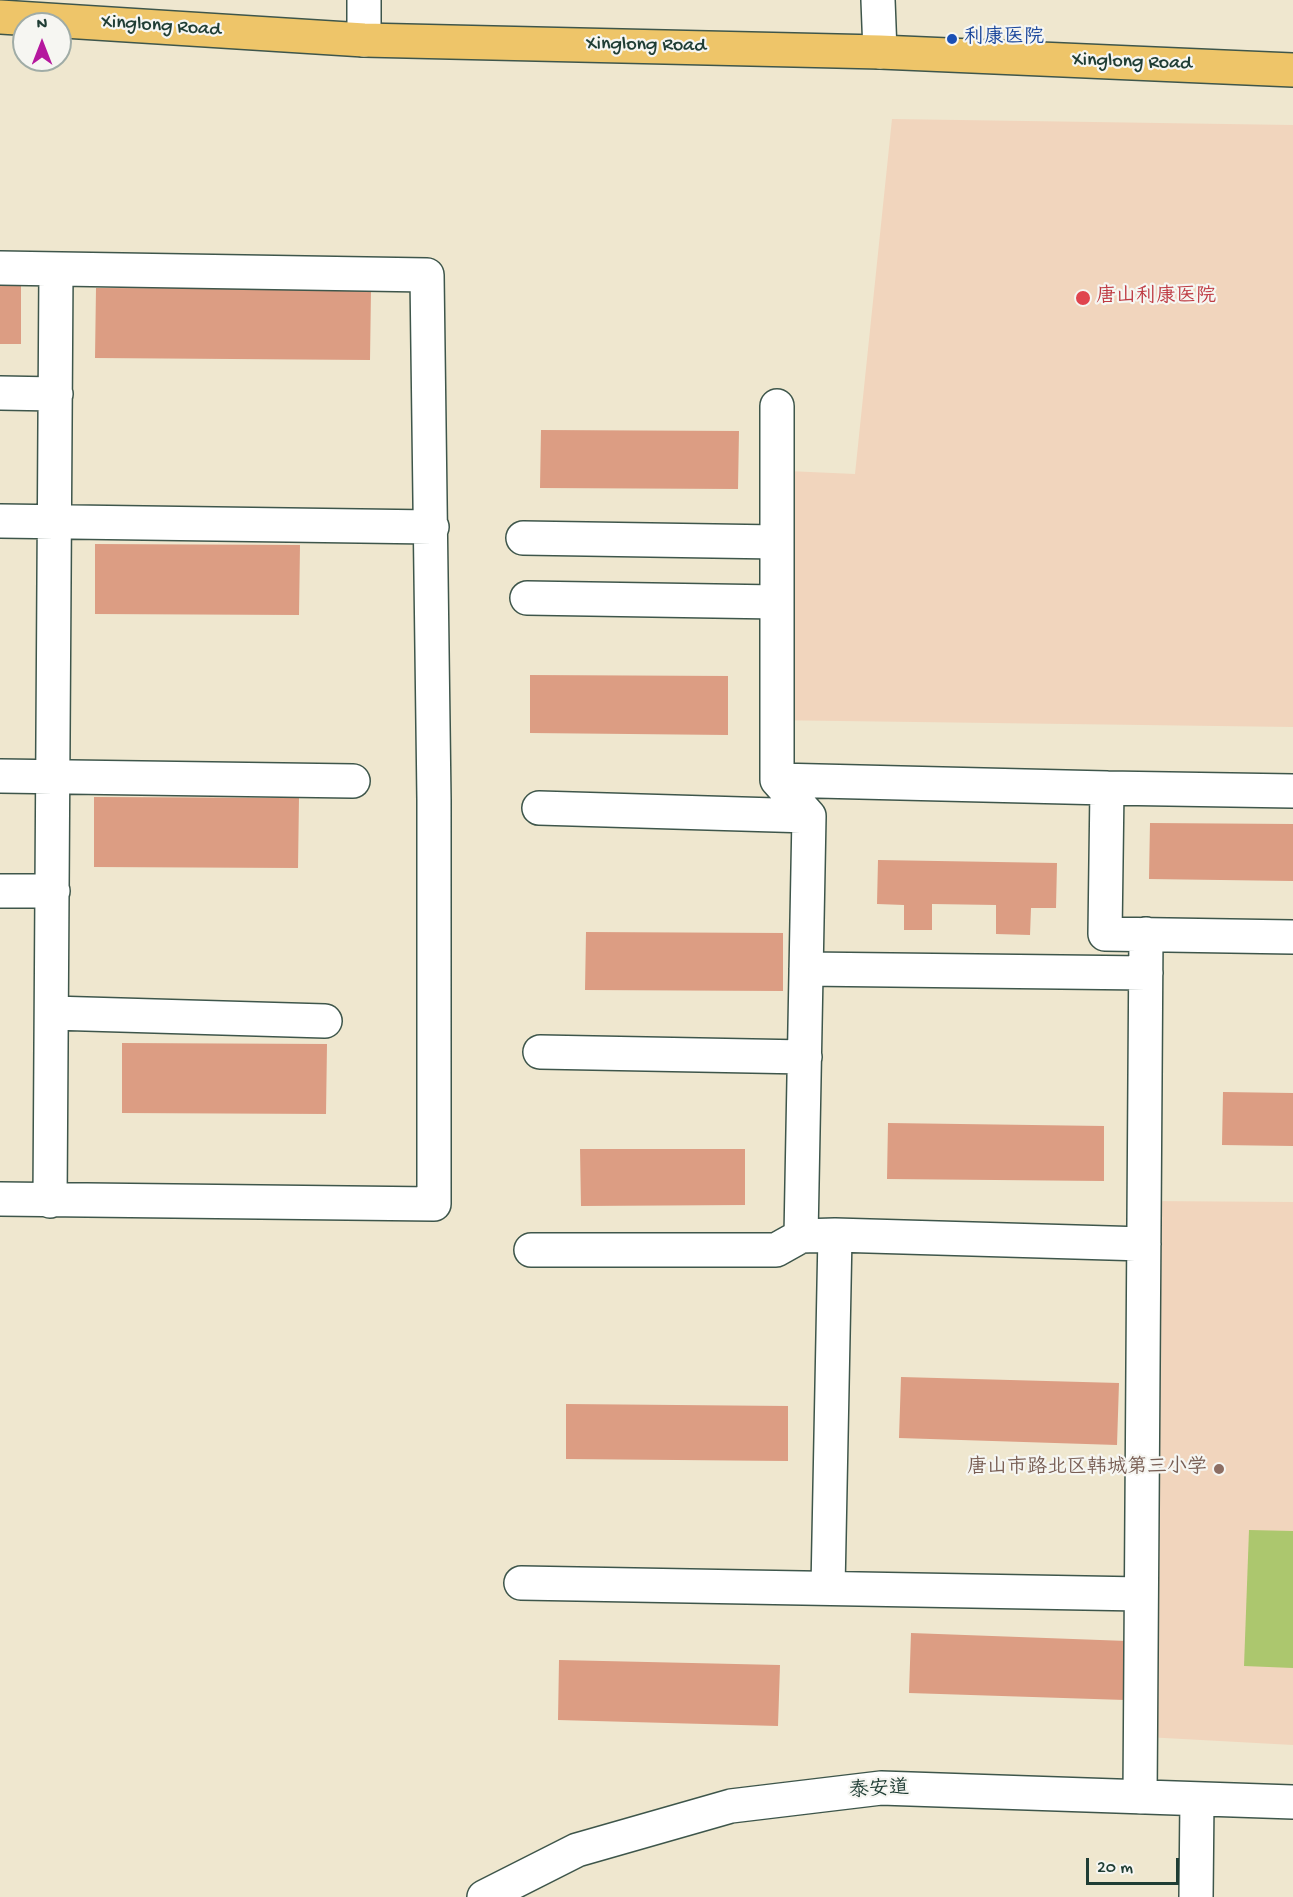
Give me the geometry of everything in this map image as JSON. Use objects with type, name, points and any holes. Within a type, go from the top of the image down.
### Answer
[{"type":"main road","name":"Xinglong Road","points":[[0,17],[364,40],[880,52],[1293,70]]},
{"type":"street","points":[[364,0],[364,40]]},
{"type":"street","points":[[878,0],[880,52]]},
{"type":"street","points":[[0,268],[427,275],[435,800],[434,1204],[0,1199]]},
{"type":"street","points":[[50,1201],[56,268]]},
{"type":"street","points":[[0,393],[56,394]]},
{"type":"street","points":[[777,406],[777,780],[808,816],[801,1236]]},
{"type":"street","points":[[0,521],[432,526]]},
{"type":"street","points":[[523,538],[777,542]]},
{"type":"street","points":[[527,598],[777,603]]},
{"type":"street","points":[[0,776],[353,781]]},
{"type":"street","points":[[777,780],[1293,790]]},
{"type":"street","points":[[1107,788],[1105,934],[1293,937]]},
{"type":"street","points":[[539,808],[808,816]]},
{"type":"street","points":[[0,891],[53,891]]},
{"type":"street","points":[[1140,1797],[1146,934]]},
{"type":"street","points":[[806,969],[1146,973]]},
{"type":"street","points":[[52,1013],[326,1021]]},
{"type":"street","points":[[540,1052],[804,1057]]},
{"type":"street","points":[[531,1250],[776,1250],[801,1236],[835,1234],[1144,1244]]},
{"type":"street","points":[[828,1588],[835,1234]]},
{"type":"street","points":[[521,1583],[1141,1594]]},
{"type":"street","name":"泰安道","points":[[484,1897],[577,1850],[730,1806],[881,1788],[1293,1802]]},
{"type":"street","points":[[1196,1897],[1197,1799]]},
{"type":"shaded area","name":"唐山利康医院","points":[[892,119],[1293,125],[1293,727],[765,720],[765,470],[855,474]]},
{"type":"shaded area","name":"唐山市路北区韩城第三小学","points":[[1146,1201],[1293,1202],[1293,1745],[1146,1737]]},
{"type":"green space","points":[[1249,1530],[1293,1531],[1293,1668],[1244,1666]]},
{"type":"building","points":[[0,275],[21,275],[21,344],[0,344]]},
{"type":"building","points":[[96,288],[371,289],[370,360],[95,358]]},
{"type":"building","points":[[541,430],[739,431],[738,489],[540,488]]},
{"type":"building","points":[[95,544],[300,545],[299,615],[95,614]]},
{"type":"building","points":[[530,675],[728,676],[728,735],[530,733]]},
{"type":"building","points":[[94,797],[299,798],[298,868],[94,867]]},
{"type":"building","points":[[1150,823],[1293,824],[1293,881],[1149,879]]},
{"type":"building","points":[[878,860],[1057,863],[1056,908],[1031,908],[1030,935],[996,934],[996,905],[932,904],[932,930],[904,930],[904,905],[877,904]]},
{"type":"building","points":[[586,932],[783,933],[783,991],[585,990]]},
{"type":"building","points":[[122,1043],[327,1044],[326,1114],[122,1113]]},
{"type":"building","points":[[1223,1092],[1293,1093],[1293,1146],[1222,1145]]},
{"type":"building","points":[[888,1123],[1104,1126],[1104,1181],[887,1179]]},
{"type":"building","points":[[580,1149],[745,1149],[745,1205],[581,1206]]},
{"type":"building","points":[[901,1377],[1119,1383],[1117,1445],[899,1438]]},
{"type":"building","points":[[566,1404],[788,1406],[788,1461],[566,1459]]},
{"type":"building","points":[[911,1633],[1127,1641],[1125,1700],[909,1693]]},
{"type":"building","points":[[559,1660],[780,1665],[778,1726],[558,1720]]},
{"type":"place","name":"利康医院","points":[[952,39]]},
{"type":"place","name":"唐山利康医院","points":[[1083,298]]},
{"type":"place","name":"唐山市路北区韩城第三小学","points":[[1219,1469]]}]
